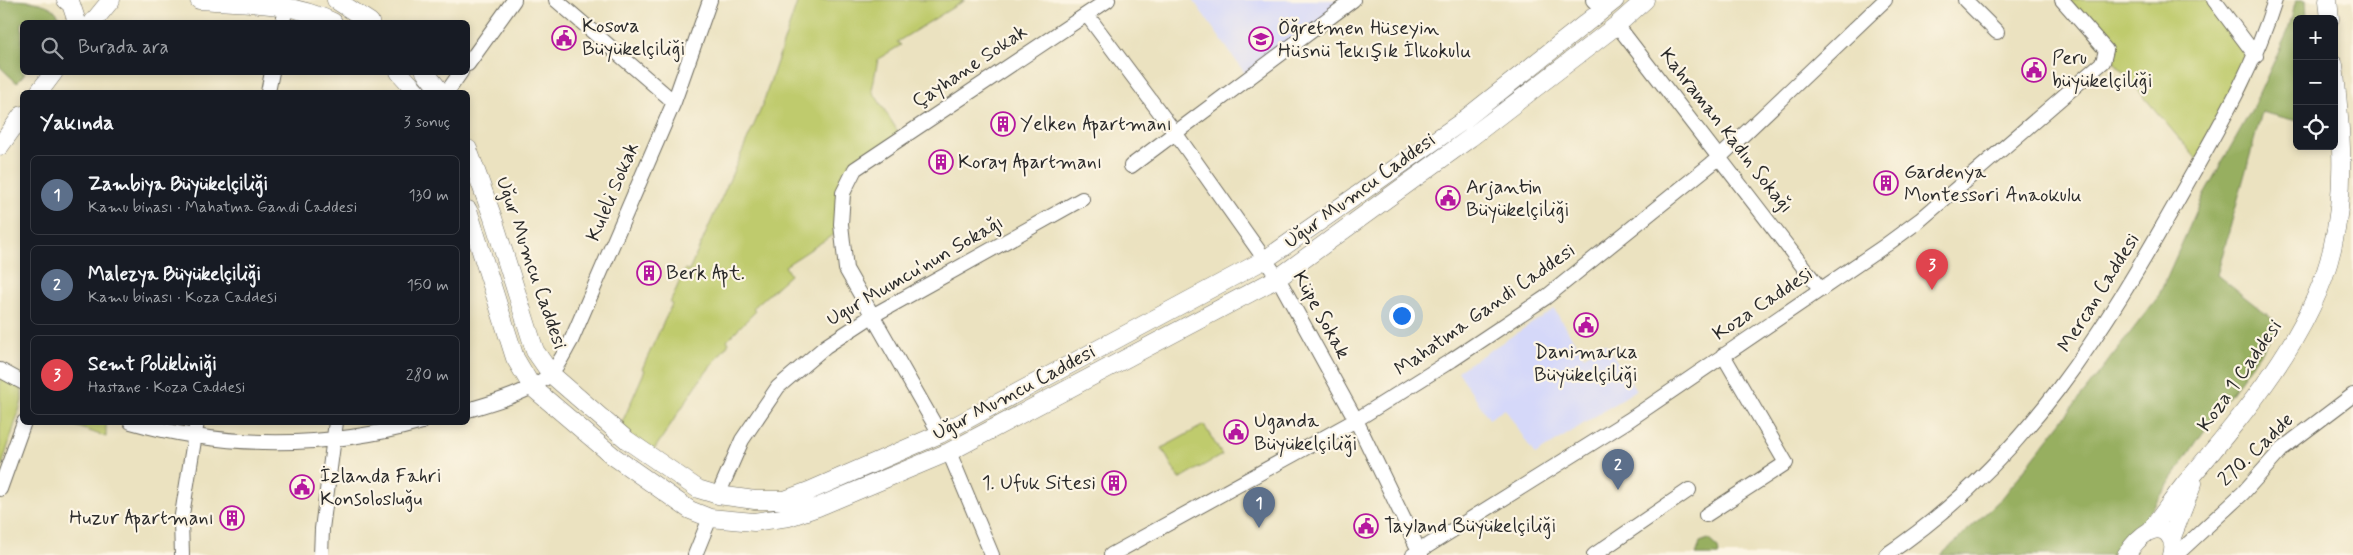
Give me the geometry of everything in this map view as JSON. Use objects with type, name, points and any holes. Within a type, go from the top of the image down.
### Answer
[{"type":"main road","points":[[66,0],[70,4],[76,20]]},
{"type":"main road","points":[[95,20],[111,0]]},
{"type":"main road","points":[[199,0],[319,15],[329,20]]},
{"type":"main road","points":[[336,0],[367,20]]},
{"type":"main road","name":"Uğur Mumcu Caddesi","points":[[470,216],[515,358],[532,387],[614,456],[690,510],[710,518],[754,522],[789,517],[818,508],[949,452],[1278,278],[1470,138],[1617,25],[1645,0]]},
{"type":"main road","points":[[2328,0],[2330,15]]},
{"type":"main road","name":"Uğur Mumcu Caddesi","points":[[470,154],[493,218],[535,351],[551,374],[627,440],[698,489],[755,500],[785,500],[809,492],[940,434],[1266,259],[1460,123],[1604,3]]},
{"type":"main road","name":"Kahraman Kadın Sokağı","points":[[1604,3],[1617,25]]},
{"type":"main road","points":[[40,90],[52,75]]},
{"type":"main road","points":[[402,75],[415,90]]},
{"type":"main road","points":[[427,75],[439,90]]},
{"type":"main road","name":"Koza 1 Caddesi","points":[[2150,530],[2267,380],[2303,323],[2321,286],[2332,251],[2341,192],[2343,150],[2338,103]]},
{"type":"main road","points":[[0,146],[20,119]]},
{"type":"main road","points":[[940,434],[949,452]]},
{"type":"main road","points":[[2172,555],[2174,545],[2172,537],[2195,473]]},
{"type":"main road","points":[[2126,555],[2139,539],[2150,530],[2160,530],[2172,537]]},
{"type":"street","points":[[470,61],[514,0]]},
{"type":"street","points":[[556,0],[674,102]]},
{"type":"street","name":"Kuleli Sokak","points":[[470,409],[532,387],[551,374],[571,340],[674,102],[710,0]]},
{"type":"street","name":"Çayhane Sokak","points":[[872,316],[846,268],[841,224],[843,193],[855,169],[1108,0]]},
{"type":"street","points":[[1131,166],[1353,0]]},
{"type":"street","name":"Mahatma Gandi Caddesi","points":[[1111,555],[1356,420],[1452,360],[1545,298],[1720,157],[1885,0]]},
{"type":"street","points":[[1965,0],[1997,32]]},
{"type":"street","name":"Koza Caddesi","points":[[1418,554],[1630,420],[1920,220],[2103,62],[2106,50],[2062,0]]},
{"type":"street","points":[[2214,0],[2256,56]]},
{"type":"street","name":"Mercan Caddesi","points":[[1886,555],[1963,496],[2018,440],[2062,388],[2120,301],[2211,140],[2256,56],[2275,0]]},
{"type":"street","name":"Küpe Sokak","points":[[1087,15],[1176,134],[1278,278],[1356,420],[1418,554]]},
{"type":"street","name":"Kahraman Kadın Sokağı","points":[[1617,25],[1821,290]]},
{"type":"street","points":[[268,90],[271,75]]},
{"type":"street","points":[[448,90],[459,75]]},
{"type":"street","name":"Ugur Mumcu'nun Sokağı","points":[[718,494],[742,440],[778,387],[826,346],[872,316],[1082,199]]},
{"type":"street","points":[[872,316],[940,434]]},
{"type":"street","points":[[1706,514],[1786,463],[1723,355]]},
{"type":"street","points":[[0,370],[20,381]]},
{"type":"street","name":"270. Cadde","points":[[2176,555],[2243,493],[2284,448],[2353,394]]},
{"type":"street","points":[[0,489],[23,425]]},
{"type":"street","points":[[159,425],[196,429],[269,443],[333,440],[394,430],[412,425]]},
{"type":"street","points":[[321,555],[322,528],[336,425]]},
{"type":"street","points":[[182,555],[181,522],[196,429]]},
{"type":"street","points":[[949,452],[992,555]]},
{"type":"street","points":[[1594,555],[1689,490]]},
{"type":"street","name":"270. Cadde","points":[[2180,517],[2183,526],[2192,530],[2214,520]]},
{"type":"street","points":[[696,555],[710,518]]},
{"type":"shaded area","name":"Öğretmen Hüseyin Hüsnü Tekışık İlkokulu","points":[[1193,0],[1353,0],[1249,79]]},
{"type":"shaded area","points":[[1554,309],[1584,356],[1605,343],[1636,390],[1535,455],[1505,409],[1489,419],[1458,371]]},
{"type":"green space","points":[[0,0],[28,1],[46,5],[53,9],[58,15],[59,20],[20,20],[20,75],[23,75],[17,83],[0,67]]},
{"type":"green space","points":[[798,0],[965,0],[897,42],[901,45],[878,59],[872,90],[902,138],[855,169],[842,229],[785,266],[790,275],[753,308],[756,311],[727,340],[729,343],[700,380],[650,456],[618,432],[645,370],[642,369],[672,304],[670,303],[685,269],[689,271],[761,109]]},
{"type":"green space","points":[[2062,0],[2214,0],[2256,56],[2199,162]]},
{"type":"green space","points":[[2296,0],[2306,0],[2307,15],[2293,15],[2293,120],[2262,112],[2217,275],[2280,325],[2197,441],[2148,515],[2115,555],[1941,555],[2003,497],[2158,297],[2204,194],[2252,109],[2288,31]]},
{"type":"green space","points":[[0,376],[20,387],[20,407],[0,472]]},
{"type":"green space","points":[[73,425],[106,425],[106,437]]},
{"type":"green space","points":[[1204,425],[1222,455],[1179,479],[1162,448]]},
{"type":"green space","points":[[1708,539],[1718,548],[1719,555],[1696,555],[1700,542]]},
{"type":"place","name":"Kosova Büyükelçiliği","points":[[564,38]]},
{"type":"place","name":"Öğretmen Hüseyin Hüsnü Tekışık İlkokulu","points":[[1261,39]]},
{"type":"place","name":"Peru büyükelçiliği","points":[[2034,70]]},
{"type":"place","name":"Yelken Apartmanı","points":[[1003,124]]},
{"type":"place","name":"Koray Apartmanı","points":[[941,162]]},
{"type":"place","name":"Gardenya Montessori Anaokulu","points":[[1886,183]]},
{"type":"place","name":"Arjantin Büyükelçiliği","points":[[1448,198]]},
{"type":"place","name":"Berk Apt.","points":[[649,273]]},
{"type":"place","name":"Semt Polikliniği","points":[[1932,290]]},
{"type":"place","name":"Danimarka Büyükelçiliği","points":[[1586,325]]},
{"type":"place","name":"Uganda Büyükelçiliği","points":[[1236,432]]},
{"type":"place","name":"1. Ufuk Sitesi","points":[[1114,483]]},
{"type":"place","name":"İzlanda Fahri Konsolosluğu","points":[[302,487]]},
{"type":"place","name":"Malezya Büyükelçiliği","points":[[1618,490]]},
{"type":"place","name":"Huzur Apartmanı","points":[[232,518]]},
{"type":"place","name":"Tayland Büyükelçiliği","points":[[1366,526]]},
{"type":"place","name":"Zambiya Büyükelçiliği","points":[[1259,528]]}]
